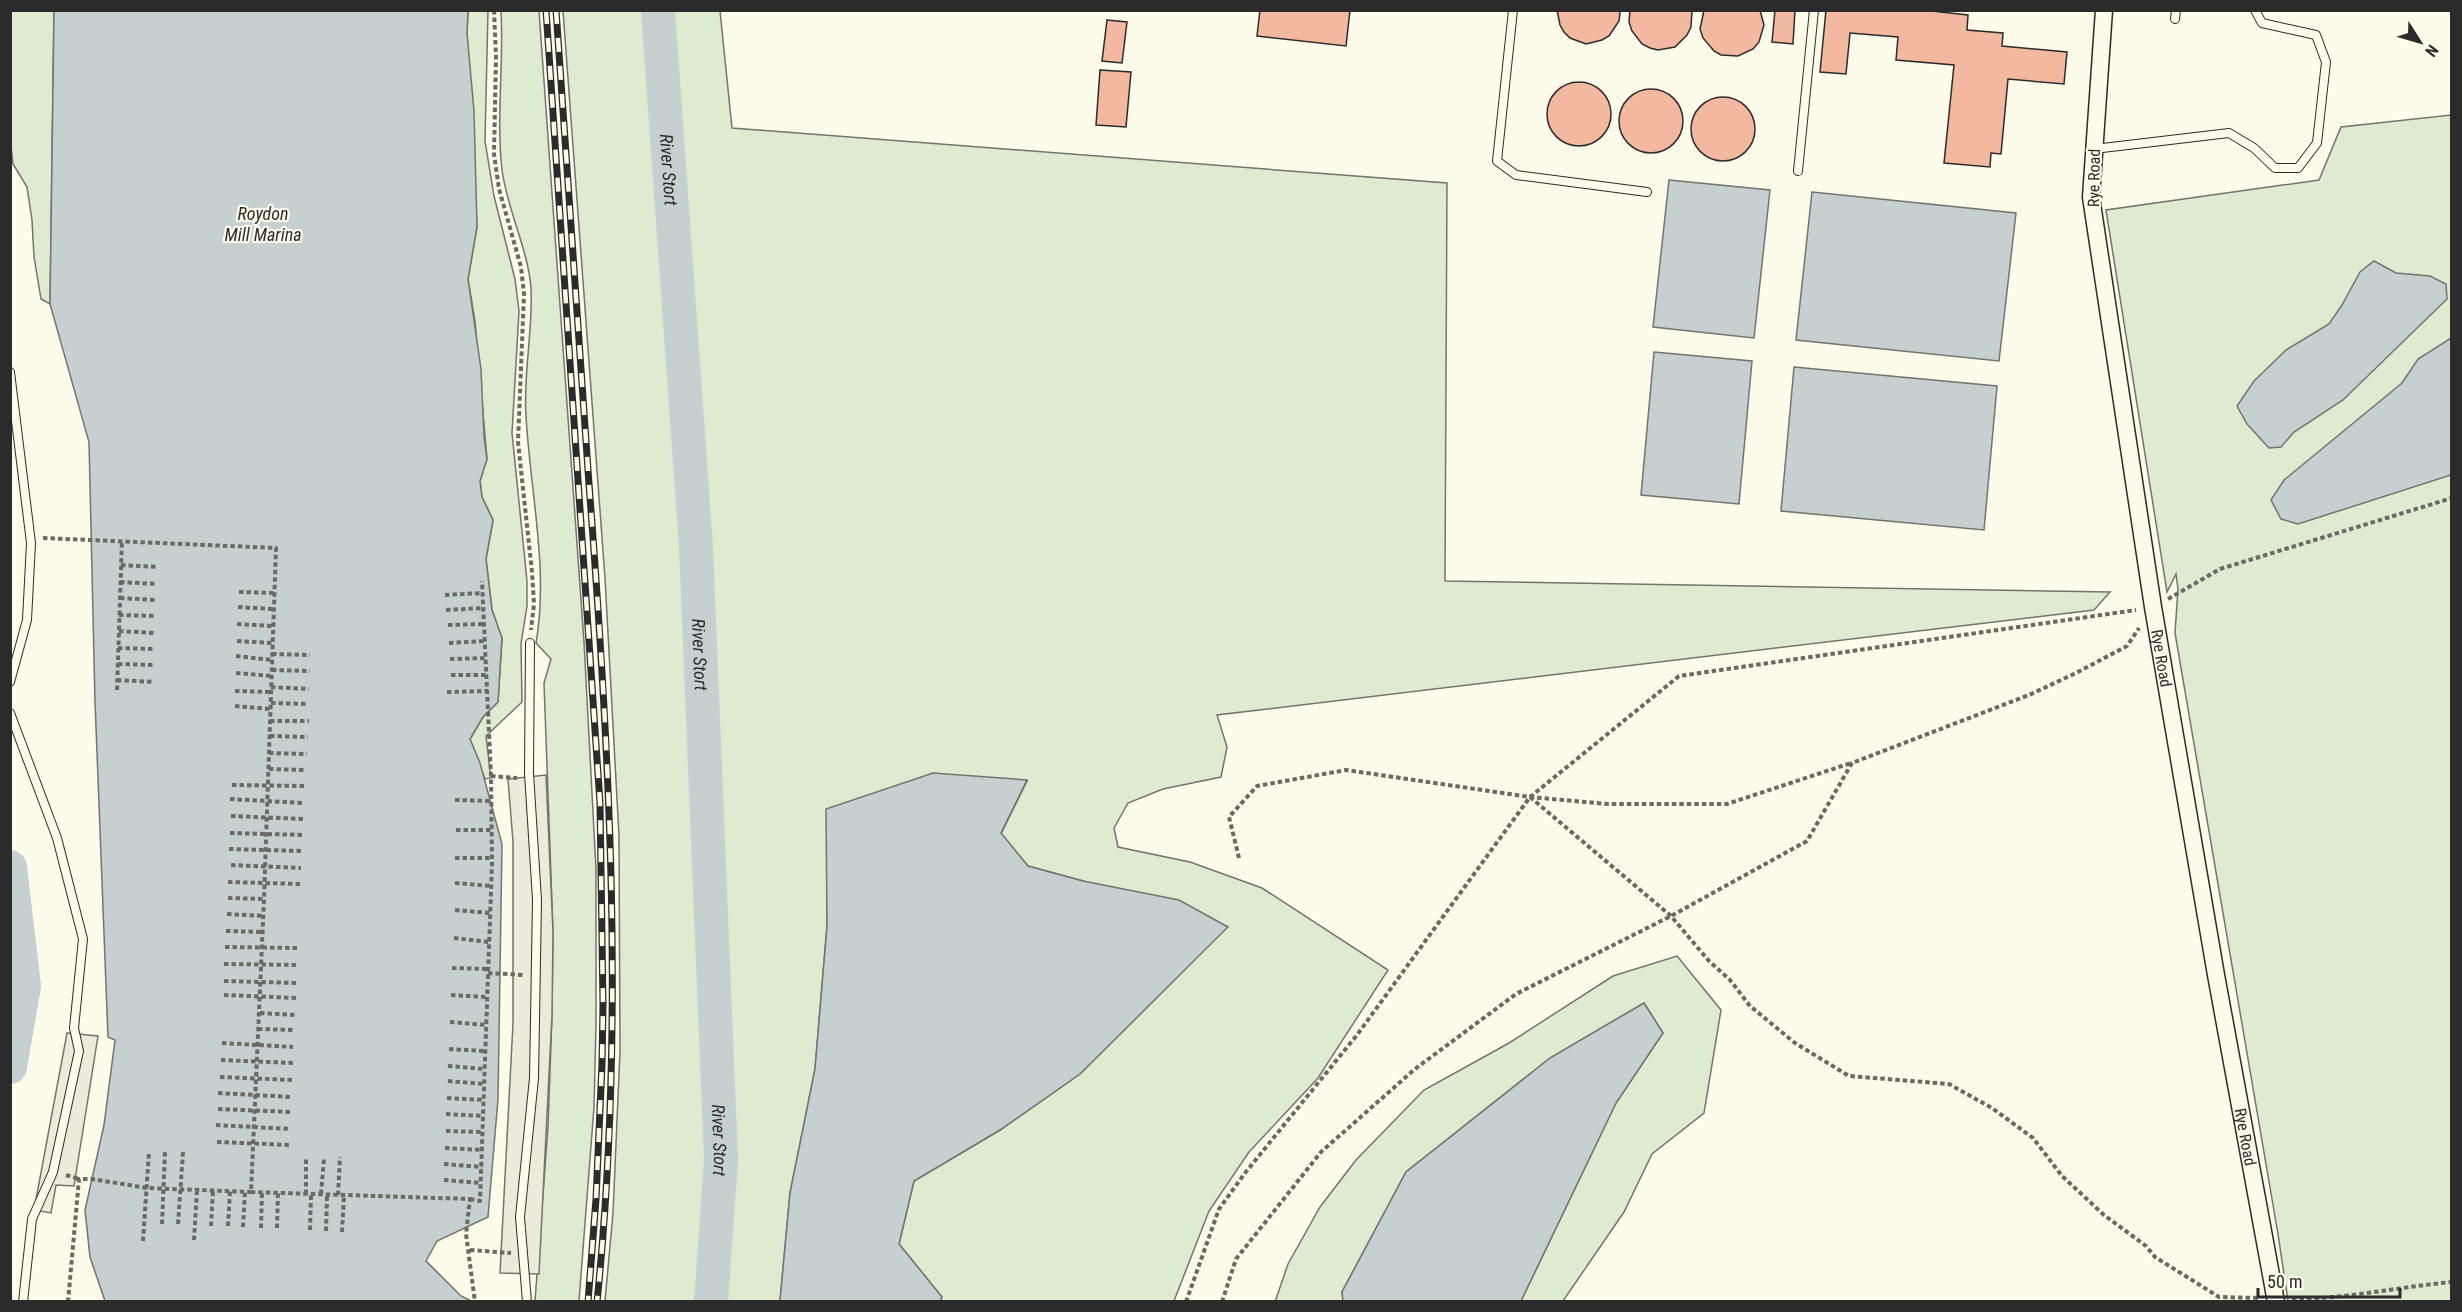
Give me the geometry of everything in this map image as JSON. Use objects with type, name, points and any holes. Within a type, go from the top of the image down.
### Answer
[{"type":"street","name":"Rye Road","points":[[2104,10],[2091,197],[2153,607],[2216,975],[2276,1300]]},
{"type":"lane","points":[[1513,10],[1497,161],[1516,175],[1647,192]]},
{"type":"lane","points":[[1798,171],[1814,10]]},
{"type":"lane","points":[[2094,149],[2229,133],[2254,148],[2275,168],[2298,168],[2317,143],[2326,62],[2316,35],[2262,23],[2255,10]]},
{"type":"lane","points":[[10,372],[30,538],[27,620],[10,682]]},
{"type":"lane","points":[[527,1302],[520,1216],[534,1077],[537,900],[530,779],[530,643]]},
{"type":"lane","points":[[10,713],[57,838],[83,939],[74,1028],[79,1051],[53,1172],[32,1219],[23,1302]]},
{"type":"path","points":[[494,10],[496,56],[494,154],[499,189],[521,267],[524,294],[518,442],[534,604],[530,643]]},
{"type":"path","points":[[1186,1302],[1219,1209],[1245,1173],[1357,1035],[1530,797],[1679,676],[2153,607],[2220,569],[2451,498]]},
{"type":"path","points":[[30,538],[276,548],[266,868],[251,1192]]},
{"type":"path","points":[[117,690],[122,541]]},
{"type":"path","points":[[121,565],[158,567]]},
{"type":"path","points":[[68,1302],[79,1179],[147,1188],[480,1201],[492,858],[488,691],[482,581]]},
{"type":"path","points":[[120,582],[157,584]]},
{"type":"path","points":[[239,592],[274,593]]},
{"type":"path","points":[[445,595],[482,593]]},
{"type":"path","points":[[120,598],[156,600]]},
{"type":"path","points":[[238,607],[274,609]]},
{"type":"path","points":[[1239,858],[1229,817],[1257,786],[1347,770],[1530,797],[1608,804],[1727,804],[1852,763],[2029,695],[2076,674],[2127,646],[2153,607]]},
{"type":"path","points":[[446,610],[483,608]]},
{"type":"path","points":[[119,615],[156,616]]},
{"type":"path","points":[[237,624],[273,626]]},
{"type":"path","points":[[448,625],[484,624]]},
{"type":"path","points":[[119,631],[155,633]]},
{"type":"path","points":[[237,641],[273,643]]},
{"type":"path","points":[[449,643],[485,641]]},
{"type":"path","points":[[118,648],[154,649]]},
{"type":"path","points":[[236,656],[310,655]]},
{"type":"path","points":[[450,659],[486,658]]},
{"type":"path","points":[[118,664],[154,665]]},
{"type":"path","points":[[272,670],[310,671]]},
{"type":"path","points":[[236,673],[272,676]]},
{"type":"path","points":[[451,675],[487,675]]},
{"type":"path","points":[[117,680],[154,682]]},
{"type":"path","points":[[235,691],[309,689]]},
{"type":"path","points":[[447,692],[488,691]]},
{"type":"path","points":[[235,706],[308,704]]},
{"type":"path","points":[[270,721],[309,722]]},
{"type":"path","points":[[270,736],[308,737]]},
{"type":"path","points":[[269,753],[307,754]]},
{"type":"path","points":[[1222,1302],[1236,1259],[1321,1152],[1415,1070],[1516,994],[1671,915],[1807,841],[1852,763]]},
{"type":"path","points":[[269,770],[306,770]]},
{"type":"path","points":[[491,776],[530,779]]},
{"type":"path","points":[[232,785],[305,786]]},
{"type":"path","points":[[1530,797],[1671,915],[1710,961],[1730,980],[1750,1006],[1795,1043],[1849,1076],[1949,1084],[1992,1108],[2033,1138],[2062,1176],[2104,1215],[2146,1246],[2155,1257],[2219,1296],[2276,1300],[2324,1299],[2451,1282]]},
{"type":"path","points":[[230,799],[304,803]]},
{"type":"path","points":[[455,800],[491,801]]},
{"type":"path","points":[[231,816],[304,819]]},
{"type":"path","points":[[456,830],[492,830]]},
{"type":"path","points":[[230,833],[304,835]]},
{"type":"path","points":[[229,849],[302,851]]},
{"type":"path","points":[[455,858],[492,858]]},
{"type":"path","points":[[231,865],[301,868]]},
{"type":"path","points":[[228,882],[300,884]]},
{"type":"path","points":[[455,883],[491,886]]},
{"type":"path","points":[[228,898],[264,899]]},
{"type":"path","points":[[455,910],[490,913]]},
{"type":"path","points":[[227,914],[264,916]]},
{"type":"path","points":[[226,931],[263,932]]},
{"type":"path","points":[[454,938],[489,942]]},
{"type":"path","points":[[225,947],[297,948]]},
{"type":"path","points":[[224,964],[298,965]]},
{"type":"path","points":[[452,968],[535,976]]},
{"type":"path","points":[[224,981],[296,983]]},
{"type":"path","points":[[224,995],[297,998]]},
{"type":"path","points":[[452,995],[487,997]]},
{"type":"path","points":[[259,1012],[295,1015]]},
{"type":"path","points":[[450,1022],[486,1025]]},
{"type":"path","points":[[258,1029],[294,1030]]},
{"type":"path","points":[[222,1043],[293,1047]]},
{"type":"path","points":[[449,1049],[485,1052]]},
{"type":"path","points":[[221,1060],[293,1063]]},
{"type":"path","points":[[448,1066],[485,1069]]},
{"type":"path","points":[[220,1077],[292,1080]]},
{"type":"path","points":[[448,1081],[484,1084]]},
{"type":"path","points":[[218,1093],[292,1097]]},
{"type":"path","points":[[447,1098],[484,1100]]},
{"type":"path","points":[[218,1109],[293,1112]]},
{"type":"path","points":[[446,1114],[483,1116]]},
{"type":"path","points":[[216,1125],[291,1129]]},
{"type":"path","points":[[446,1131],[483,1131]]},
{"type":"path","points":[[217,1142],[290,1145]]},
{"type":"path","points":[[445,1148],[482,1150]]},
{"type":"path","points":[[162,1224],[165,1150]]},
{"type":"path","points":[[143,1241],[149,1152]]},
{"type":"path","points":[[178,1224],[183,1152]]},
{"type":"path","points":[[306,1157],[310,1230]]},
{"type":"path","points":[[338,1195],[340,1157]]},
{"type":"path","points":[[321,1194],[324,1159]]},
{"type":"path","points":[[444,1164],[482,1167]]},
{"type":"path","points":[[444,1180],[481,1182]]},
{"type":"path","points":[[194,1240],[197,1190]]},
{"type":"path","points":[[211,1226],[213,1190]]},
{"type":"path","points":[[228,1226],[230,1191]]},
{"type":"path","points":[[243,1227],[245,1191]]},
{"type":"path","points":[[261,1192],[261,1228]]},
{"type":"path","points":[[277,1228],[278,1192]]},
{"type":"path","points":[[326,1231],[327,1195]]},
{"type":"path","points":[[342,1232],[344,1195]]},
{"type":"path","points":[[470,1199],[466,1234],[470,1250],[475,1302]]},
{"type":"path","points":[[470,1250],[524,1254]]},
{"type":"green space","points":[[10,11],[54,11],[50,304],[41,299],[27,187],[13,164]]},
{"type":"green space","points":[[468,11],[488,11],[485,141],[494,196],[515,279],[519,311],[512,433],[527,581],[527,606],[521,644],[522,702],[486,736],[491,778],[485,779],[470,739],[483,717],[498,702],[502,638],[492,610],[486,559],[493,520],[482,497],[480,481],[487,459],[475,321],[468,279],[477,227],[467,33]]},
{"type":"green space","points":[[501,11],[539,11],[584,642],[596,869],[596,1023],[594,1107],[579,1301],[535,1301],[548,1127],[552,1015],[553,932],[544,683],[551,659],[536,643],[540,559],[525,400],[531,289],[526,260],[508,200],[502,170],[500,150]]},
{"type":"green space","points":[[563,11],[720,11],[732,128],[1447,183],[1445,581],[2110,592],[2094,610],[1217,715],[1227,747],[1221,777],[1163,789],[1128,803],[1114,828],[1118,847],[1190,862],[1262,888],[1388,970],[1318,1078],[1249,1152],[1209,1211],[1174,1301],[940,1301],[942,1297],[899,1244],[914,1181],[1000,1130],[1080,1074],[1227,926],[1028,866],[1001,834],[1027,781],[827,809],[827,926],[815,1069],[790,1193],[780,1301],[605,1301],[613,1213],[620,1051],[619,836],[605,578]]},
{"type":"green space","points":[[2451,115],[2451,1301],[2288,1301],[2175,633],[2178,589],[2176,574],[2167,592],[2106,210],[2319,180],[2341,127]]},
{"type":"green space","points":[[1677,956],[1721,1010],[1704,1113],[1652,1154],[1624,1212],[1563,1301],[1521,1301],[1616,1103],[1663,1033],[1644,1003],[1550,1058],[1406,1172],[1342,1292],[1343,1301],[1275,1302],[1288,1264],[1320,1207],[1356,1160],[1424,1090],[1509,1043],[1613,976]]},
{"type":"shaded area","points":[[546,775],[553,932],[552,1015],[539,1274],[500,1273],[513,1023],[513,842],[508,779]]},
{"type":"shaded area","points":[[67,1033],[98,1036],[74,1186],[56,1185],[51,1213],[34,1210]]},
{"type":"water","name":"Roydon Mill Marina","points":[[54,11],[468,11],[467,33],[474,111],[477,227],[468,279],[481,369],[487,459],[480,481],[482,497],[493,520],[486,559],[492,610],[502,638],[498,702],[483,717],[470,739],[480,763],[502,844],[498,1099],[488,1217],[437,1241],[426,1261],[461,1296],[471,1301],[105,1301],[90,1257],[85,1210],[104,1125],[115,1040],[108,1037],[95,701],[89,442],[50,304]]},
{"type":"water","points":[[1669,180],[1770,190],[1754,338],[1653,327]]},
{"type":"water","points":[[1812,192],[2016,213],[1999,361],[1796,340]]},
{"type":"water","points":[[2374,261],[2396,273],[2430,276],[2446,284],[2447,299],[2343,400],[2294,432],[2281,447],[2269,448],[2247,424],[2237,406],[2254,381],[2286,350],[2329,324],[2360,272]]},
{"type":"water","points":[[2451,338],[2451,475],[2298,524],[2281,519],[2271,500],[2284,480],[2402,383],[2418,359]]},
{"type":"water","points":[[1654,352],[1752,361],[1739,504],[1641,495]]},
{"type":"water","points":[[1794,367],[1997,386],[1984,530],[1781,511]]},
{"type":"water","points":[[933,773],[1027,780],[1001,833],[1028,866],[1083,881],[1179,900],[1228,927],[1080,1074],[1000,1130],[914,1181],[899,1244],[942,1297],[940,1301],[780,1301],[790,1193],[815,1069],[827,926],[826,809]]},
{"type":"water","points":[[1644,1003],[1663,1033],[1616,1103],[1521,1301],[1343,1301],[1342,1292],[1406,1172],[1550,1058]]},
{"type":"building","points":[[1260,10],[1350,10],[1346,46],[1257,36]]},
{"type":"building","points":[[1557,10],[1620,10],[1620,12],[1619,21],[1609,36],[1586,44],[1570,38],[1564,32]]},
{"type":"building","points":[[1630,10],[1692,10],[1691,27],[1687,35],[1675,47],[1658,50],[1650,48],[1642,44],[1632,31],[1629,22]]},
{"type":"building","points":[[1704,10],[1760,10],[1764,25],[1759,42],[1753,49],[1738,56],[1721,55],[1714,51],[1703,38],[1700,29]]},
{"type":"building","points":[[1775,10],[1795,10],[1793,44],[1772,42]]},
{"type":"building","points":[[1826,10],[1922,10],[1968,15],[1967,30],[2003,33],[2002,46],[2067,52],[2064,84],[2008,79],[2001,154],[1991,153],[1990,167],[1944,163],[1954,65],[1896,60],[1898,37],[1850,33],[1846,74],[1820,72]]},
{"type":"building","points":[[1107,20],[1127,22],[1122,63],[1102,61]]},
{"type":"building","points":[[1100,70],[1131,72],[1126,127],[1096,125]]},
{"type":"building","points":[[1579,82],[1597,88],[1605,96],[1611,114],[1605,132],[1597,140],[1579,146],[1561,140],[1553,132],[1547,114],[1553,96],[1561,88]]},
{"type":"building","points":[[1651,89],[1669,95],[1677,103],[1683,121],[1677,139],[1669,147],[1651,153],[1633,147],[1625,139],[1619,121],[1625,103],[1633,95]]},
{"type":"building","points":[[1723,97],[1741,103],[1749,111],[1755,129],[1749,147],[1741,155],[1723,161],[1705,155],[1697,147],[1691,129],[1697,111],[1705,103]]},
{"type":"waterway","name":"River Stort","points":[[658,10],[696,547],[721,1160],[711,1302]]},
{"type":"waterway","points":[[10,867],[24,986],[10,1067]]},
{"type":"railway","points":[[546,10],[600,803],[602,1064],[596,1199],[588,1302]]},
{"type":"railway","points":[[556,10],[597,586],[608,790],[612,995],[611,1097],[606,1200],[597,1302]]}]
